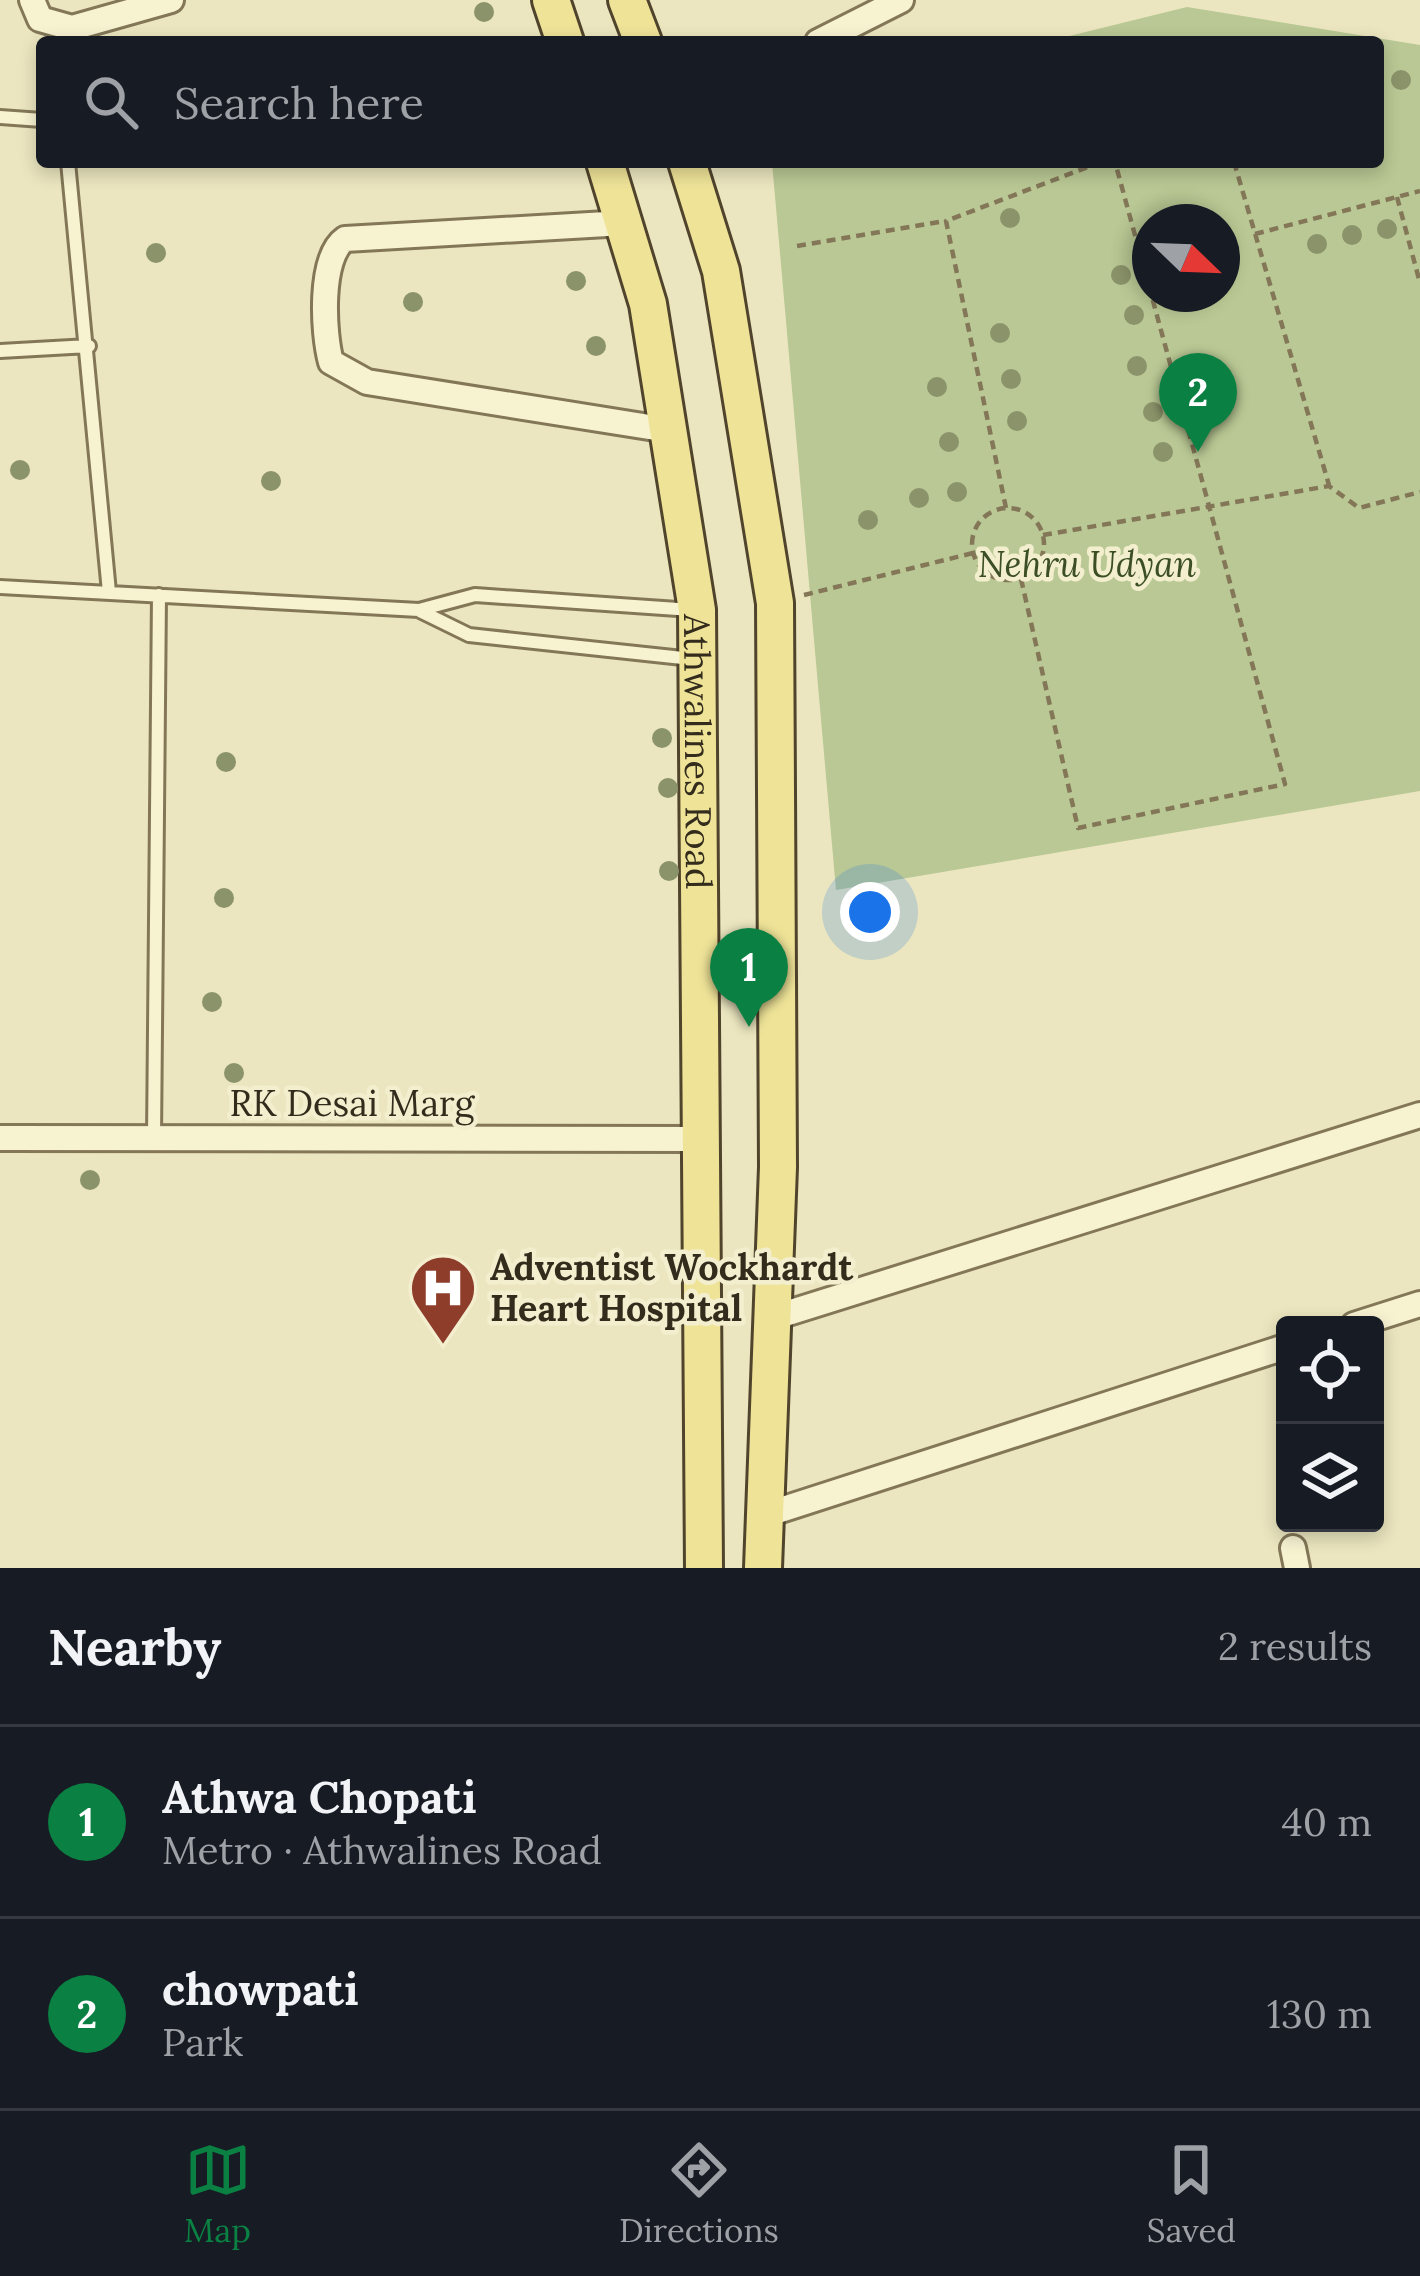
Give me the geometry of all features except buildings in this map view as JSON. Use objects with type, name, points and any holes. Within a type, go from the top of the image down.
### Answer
[{"type":"main road","points":[[551,0],[563,36]]},
{"type":"main road","points":[[627,0],[641,36]]},
{"type":"main road","name":"Athwalines Road","points":[[607,168],[648,304],[697,610],[704,1568]]},
{"type":"main road","points":[[689,168],[721,271],[775,603],[778,1167],[763,1568]]},
{"type":"street","points":[[32,0],[40,19],[72,28],[171,0]]},
{"type":"street","points":[[830,36],[901,0]]},
{"type":"street","points":[[623,223],[345,238],[330,261],[326,346],[331,362],[367,382],[668,430]]},
{"type":"street","points":[[772,1318],[1420,1115]]},
{"type":"street","name":"RK Desai Marg","points":[[0,1138],[704,1139]]},
{"type":"street","points":[[1382,1316],[1420,1304]]},
{"type":"street","points":[[765,1515],[1276,1351]]},
{"type":"lane","points":[[0,117],[36,120]]},
{"type":"lane","points":[[69,168],[110,592]]},
{"type":"lane","points":[[0,351],[89,346]]},
{"type":"lane","points":[[0,587],[418,610],[475,595],[697,610]]},
{"type":"lane","points":[[154,1138],[159,595]]},
{"type":"lane","points":[[418,610],[469,635],[700,659]]},
{"type":"path","points":[[796,246],[946,220],[1085,168]]},
{"type":"path","points":[[1022,579],[1078,828],[1285,784],[1116,168]]},
{"type":"path","points":[[1236,168],[1329,486],[1359,508],[1420,492]]},
{"type":"path","points":[[1256,234],[1420,191]]},
{"type":"path","points":[[1397,197],[1420,283]]},
{"type":"path","points":[[946,220],[1006,508]]},
{"type":"path","points":[[1043,535],[1329,486]]},
{"type":"path","points":[[1006,508],[1029,514],[1043,535],[1040,560],[1022,579],[987,573],[973,553],[972,540],[983,518],[1006,508]]},
{"type":"path","points":[[775,603],[973,553]]},
{"type":"green space","name":"Nehru Udyan","points":[[1187,7],[1365,36],[1069,36]]},
{"type":"green space","name":"Nehru Udyan","points":[[1384,39],[1420,45],[1420,791],[836,890],[773,168],[1384,168]]},
{"type":"place","name":"chowpati","points":[[1198,452]]},
{"type":"place","name":"Athwa Chopati","points":[[749,1027]]},
{"type":"place","name":"Adventist Wockhardt Heart Hospital","points":[[443,1347]]}]
